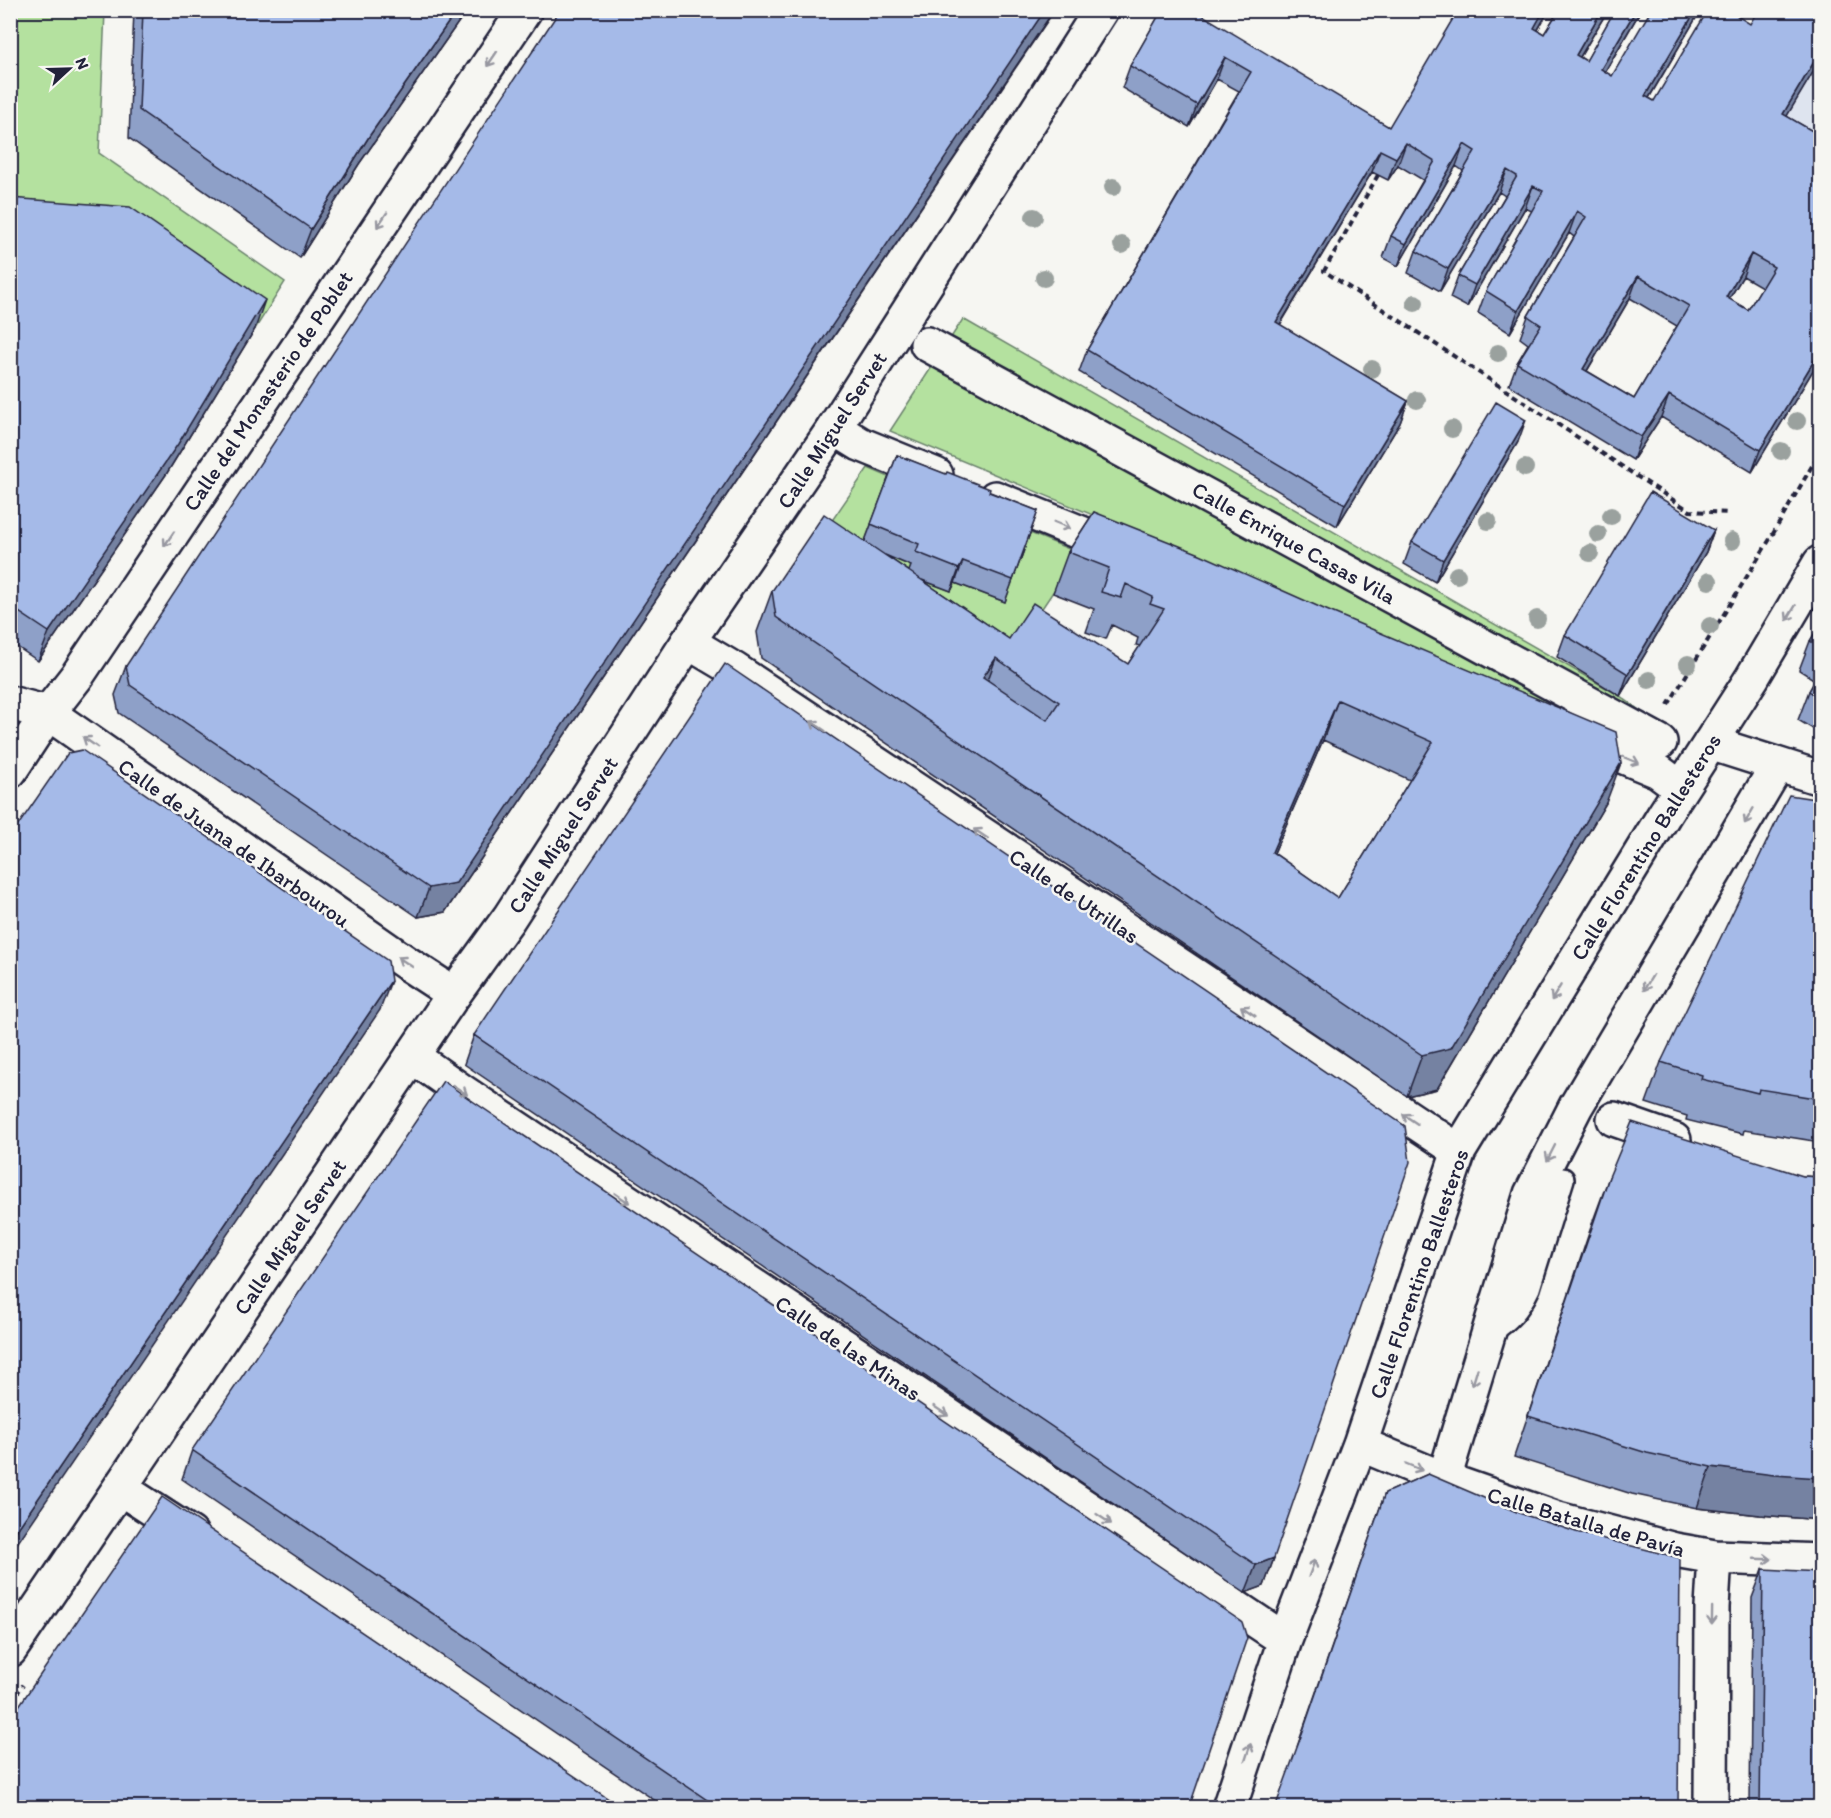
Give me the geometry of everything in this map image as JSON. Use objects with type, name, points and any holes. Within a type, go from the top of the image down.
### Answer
[{"type":"street","name":"Calle del Monasterio de Poblet","points":[[10,771],[48,713],[77,676],[525,10]]},
{"type":"street","name":"Calle Miguel Servet","points":[[10,1650],[454,994],[509,918],[688,642],[834,428],[1101,10]]},
{"type":"street","name":"Calle Enrique Casas Vila","points":[[927,344],[1654,739]]},
{"type":"street","points":[[834,428],[860,444],[1145,559]]},
{"type":"street","name":"Calle Florentino Ballesteros","points":[[1229,1808],[1285,1640],[1360,1444],[1459,1151],[1752,678],[1821,562]]},
{"type":"street","name":"Calle de Utrillas","points":[[688,642],[735,670],[1459,1151]]},
{"type":"street","name":"Calle de Juana de Ibarbourou","points":[[10,703],[48,713],[454,994]]},
{"type":"street","points":[[1549,726],[1658,771],[1682,788]]},
{"type":"street","points":[[1710,743],[1821,778]]},
{"type":"street","points":[[1444,1479],[1531,1194],[1612,1044],[1778,766]]},
{"type":"street","name":"Calle de las Minas","points":[[412,1056],[1285,1640]]},
{"type":"street","points":[[1614,1119],[1699,1149]]},
{"type":"street","name":"Calle Batalla de Pavía","points":[[1360,1444],[1444,1479],[1558,1519],[1675,1550],[1715,1557],[1821,1561]]},
{"type":"street","points":[[120,1488],[219,1553]]},
{"type":"street","points":[[1711,1808],[1712,1607],[1715,1557]]},
{"type":"lane","points":[[1488,1333],[1502,1324],[1522,1302],[1563,1179]]},
{"type":"path","points":[[1378,175],[1324,271],[1690,511],[1729,513]]},
{"type":"path","points":[[1654,739],[1821,452]]},
{"type":"shaded area","points":[[1820,59],[1820,163],[1775,136]]},
{"type":"green space","points":[[10,11],[105,11],[99,153],[285,282],[255,329],[11,228]]},
{"type":"green space","points":[[963,319],[1620,696],[1642,712],[1639,732],[1622,734],[890,431]]},
{"type":"green space","points":[[868,468],[889,477],[863,546],[911,566],[908,575],[951,591],[955,583],[1005,602],[1030,533],[1079,553],[994,680],[809,554]]},
{"type":"building","points":[[143,10],[457,10],[370,135],[311,229],[139,110]]},
{"type":"building","points":[[560,10],[1045,10],[456,883],[429,888],[130,685],[126,666]]},
{"type":"building","points":[[1162,10],[1194,10],[1389,127],[1458,10],[1544,10],[1534,28],[1544,34],[1559,10],[1602,10],[1576,55],[1586,61],[1615,10],[1636,10],[1601,69],[1612,76],[1651,10],[1696,10],[1645,96],[1654,101],[1708,10],[1728,10],[1750,24],[1758,10],[1821,10],[1821,50],[1783,114],[1821,136],[1821,349],[1760,450],[1669,395],[1641,437],[1517,363],[1541,325],[1528,316],[1586,217],[1577,211],[1518,311],[1486,291],[1543,191],[1533,186],[1475,285],[1458,276],[1517,176],[1507,170],[1448,269],[1416,251],[1475,151],[1464,144],[1406,244],[1391,236],[1435,161],[1406,143],[1396,158],[1380,150],[1276,322],[1408,401],[1345,504],[1087,350],[1251,72],[1225,57],[1197,105],[1130,66]],"holes":[[[1751,254],[1774,267],[1748,310],[1726,297]],[[1638,276],[1689,306],[1634,399],[1583,369]]]},
{"type":"building","points":[[10,198],[130,207],[265,300],[178,444],[49,632],[10,606]]},
{"type":"building","points":[[1496,402],[1526,420],[1443,560],[1412,542]]},
{"type":"building","points":[[897,455],[990,489],[989,492],[1038,511],[1013,580],[963,561],[959,569],[916,552],[919,544],[871,524]]},
{"type":"building","points":[[1650,492],[1714,530],[1628,674],[1565,635]]},
{"type":"building","points":[[1094,512],[1200,554],[1616,732],[1621,763],[1451,1048],[1422,1055],[776,617],[772,591],[824,514],[1009,639],[1033,603],[1128,664],[1164,609],[1150,604],[1153,597],[1126,584],[1121,598],[1101,592],[1109,568],[1068,552]],"holes":[[[996,658],[1059,702],[1047,720],[983,677]],[[1338,700],[1433,742],[1338,898],[1272,852]]]},
{"type":"building","points":[[1821,623],[1821,648],[1810,641]]},
{"type":"building","points":[[725,664],[1405,1126],[1410,1162],[1274,1558],[1256,1565],[474,1035]]},
{"type":"building","points":[[1821,671],[1821,699],[1809,691]]},
{"type":"building","points":[[82,750],[388,961],[391,981],[10,1540],[10,837],[68,753]]},
{"type":"building","points":[[1789,795],[1821,800],[1821,1099],[1759,1089],[1758,1093],[1701,1079],[1702,1075],[1661,1062]]},
{"type":"building","points":[[443,1081],[1242,1622],[1247,1638],[1189,1808],[719,1808],[192,1450]]},
{"type":"building","points":[[1632,1122],[1803,1176],[1821,1177],[1821,1478],[1711,1467],[1647,1453],[1528,1416],[1609,1177]]},
{"type":"building","points":[[1428,1474],[1519,1513],[1576,1532],[1680,1558],[1678,1808],[1275,1808],[1385,1493]]},
{"type":"building","points":[[162,1497],[613,1802],[614,1808],[10,1808],[10,1719]]},
{"type":"building","points":[[1763,1569],[1821,1572],[1821,1808],[1760,1808]]}]
